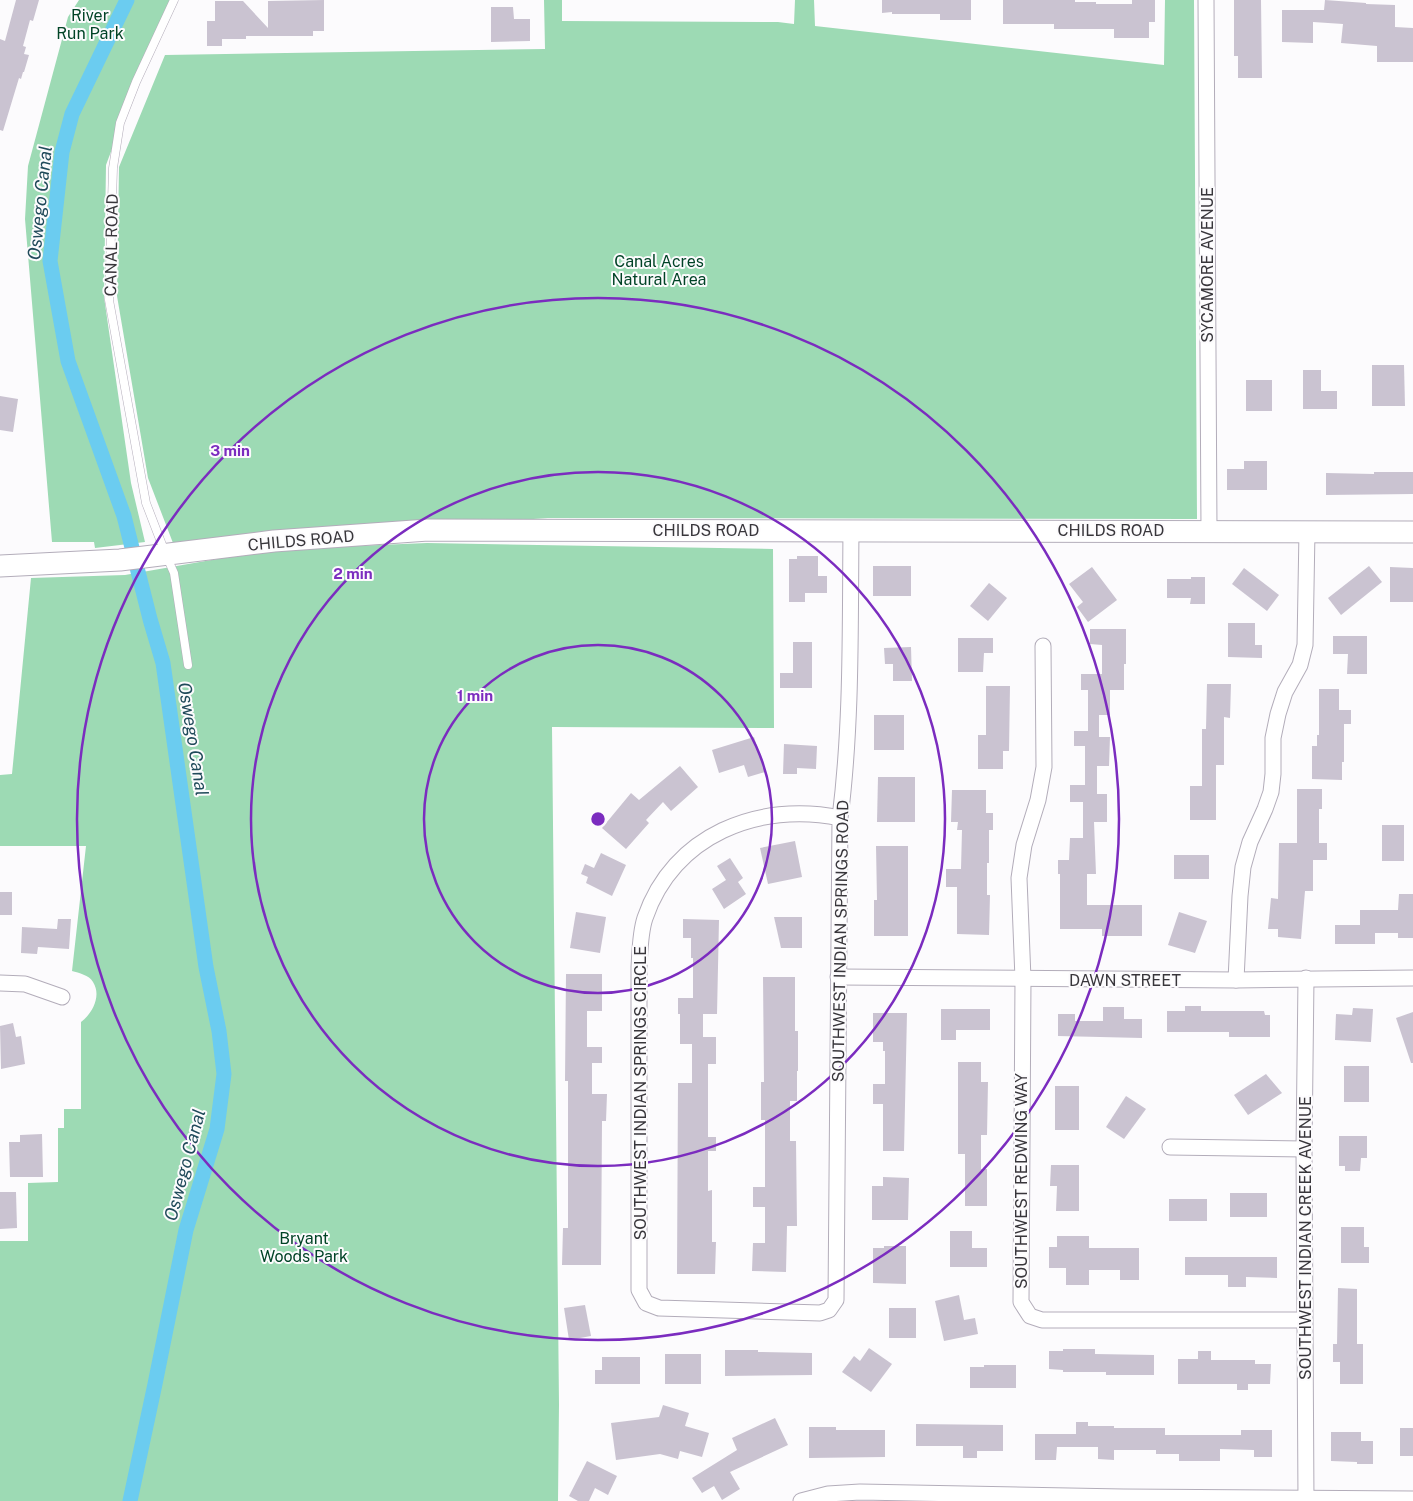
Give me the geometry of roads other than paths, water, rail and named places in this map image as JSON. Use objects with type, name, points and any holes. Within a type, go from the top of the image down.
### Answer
[{"type":"street","name":"SYCAMORE AVENUE","points":[[1206,0],[1208,530]]},
{"type":"street","name":"CHILDS ROAD","points":[[0,566],[56,564],[158,556],[274,541],[428,530],[1208,530],[1413,532]]},
{"type":"street","name":"SOUTHWEST INDIAN SPRINGS ROAD","points":[[820,1312],[829,1310],[836,1300],[840,818],[846,771],[850,709],[851,530]]},
{"type":"street","points":[[1236,980],[1243,867],[1250,842],[1271,792],[1273,738],[1278,714],[1285,692],[1300,665],[1305,645],[1307,531]]},
{"type":"street","name":"SOUTHWEST REDWING WAY","points":[[1043,646],[1044,767],[1038,800],[1020,865],[1023,979],[1021,1302],[1030,1316],[1042,1320],[1304,1320]]},
{"type":"street","name":"SOUTHWEST INDIAN SPRINGS CIRCLE","points":[[820,1312],[659,1308],[646,1303],[639,1290],[639,967],[644,920],[654,895],[671,869],[691,849],[727,828],[773,814],[808,812],[840,818]]},
{"type":"street","name":"DAWN STREET","points":[[838,977],[1236,980],[1413,978]]},
{"type":"street","name":"SOUTHWEST INDIAN CREEK AVENUE","points":[[1306,978],[1304,1149],[1306,1499]]},
{"type":"street","points":[[0,982],[26,984],[62,997]]},
{"type":"street","points":[[1170,1147],[1304,1149]]},
{"type":"street","points":[[801,1501],[828,1494],[860,1492],[1123,1499],[1413,1499]]},
{"type":"lane","name":"CANAL ROAD","points":[[174,0],[136,82],[120,123],[113,168],[109,300],[146,503],[158,556],[174,573],[188,665]]},
{"type":"waterway","name":"Oswego Canal","points":[[127,0],[72,114],[62,152],[50,261],[68,361],[124,516],[163,663],[206,967],[219,1031],[224,1074],[217,1129],[186,1230],[130,1501]]},
{"type":"park label","name":"River Run Park","points":[[90,24]]},
{"type":"park label","name":"Canal Acres Natural Area","points":[[659,270]]},
{"type":"park label","name":"Bryant Woods Park","points":[[304,1247]]}]
